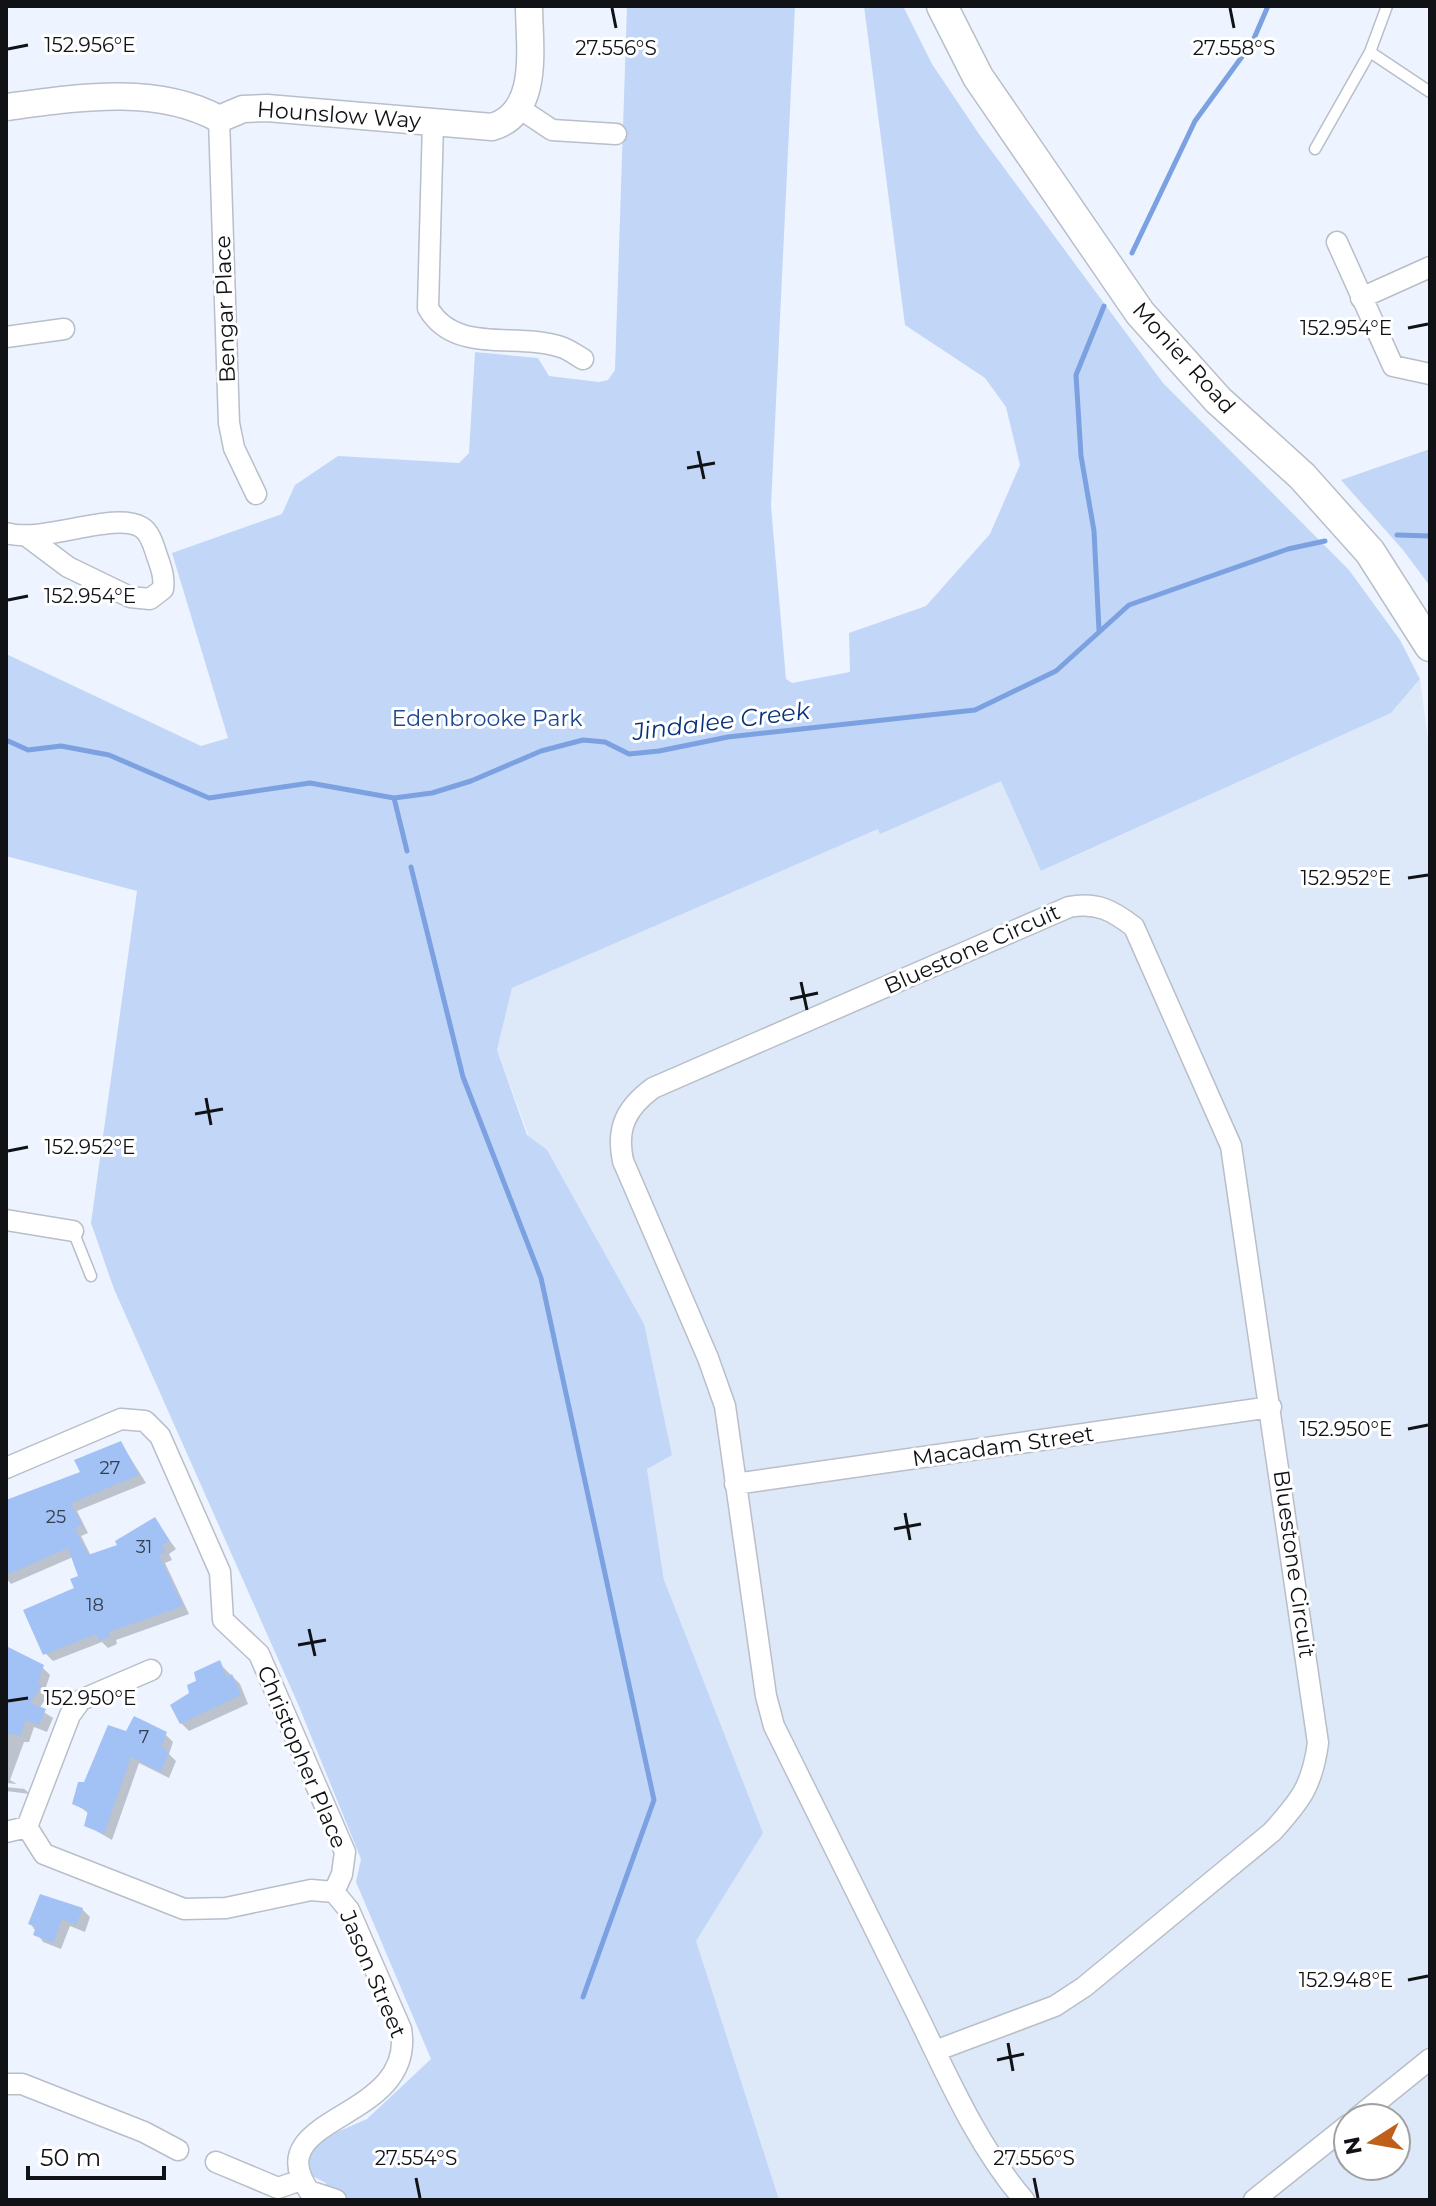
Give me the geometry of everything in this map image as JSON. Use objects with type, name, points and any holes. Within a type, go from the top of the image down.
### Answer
[{"type":"main road","name":"Monier Road","points":[[942,6],[978,77],[1155,333],[1302,476],[1370,552],[1430,646]]},
{"type":"street","points":[[529,6],[528,78],[519,108],[552,130],[616,134]]},
{"type":"street","points":[[6,107],[78,98],[112,98],[182,102],[219,119]]},
{"type":"street","name":"Hounslow Way","points":[[219,119],[243,109],[267,108],[492,127],[502,124],[519,108]]},
{"type":"street","name":"Bengar Place","points":[[219,119],[229,423],[234,448],[256,494]]},
{"type":"street","points":[[433,122],[428,308],[437,324],[454,335],[560,346],[583,359]]},
{"type":"street","points":[[1337,242],[1393,366],[1430,374]]},
{"type":"street","points":[[1361,298],[1430,267]]},
{"type":"street","points":[[6,337],[64,329]]},
{"type":"street","points":[[6,533],[28,537],[120,524],[139,526],[152,542],[163,574],[163,589],[150,599],[130,597],[65,565],[28,537]]},
{"type":"street","name":"Bluestone Circuit","points":[[935,2051],[1055,2006],[1084,1987],[1272,1832],[1299,1803],[1314,1777],[1318,1743],[1314,1706],[1231,1146],[1134,927],[1111,910],[1088,904],[1069,907],[653,1088],[637,1100],[623,1118],[619,1143],[623,1161],[708,1358],[725,1406],[766,1696],[774,1726],[935,2051],[987,2151],[1024,2200]]},
{"type":"street","points":[[6,1220],[73,1231]]},
{"type":"street","name":"Macadam Street","points":[[735,1484],[1271,1407]]},
{"type":"street","name":"Christopher Place","points":[[6,1468],[121,1419],[145,1421],[160,1436],[222,1576],[223,1620],[259,1654],[345,1852],[342,1874],[334,1892]]},
{"type":"street","points":[[6,1832],[27,1827],[70,1715],[81,1700],[151,1670]]},
{"type":"street","name":"Jason Street","points":[[27,1827],[44,1854],[184,1909],[226,1908],[311,1890],[334,1892],[349,1910],[401,2029],[404,2046],[399,2068],[380,2089],[353,2112],[303,2141],[297,2167],[301,2180]]},
{"type":"street","points":[[1377,2102],[1430,2059]]},
{"type":"street","points":[[6,2084],[22,2084],[134,2128],[178,2150]]},
{"type":"street","points":[[1254,2200],[1332,2138]]},
{"type":"street","points":[[216,2162],[278,2188],[301,2180],[309,2191],[336,2200]]},
{"type":"lane","points":[[1315,149],[1370,52],[1387,6]]},
{"type":"lane","points":[[1370,52],[1430,92]]},
{"type":"lane","points":[[73,1231],[91,1276]]},
{"type":"shaded area","points":[[1420,679],[1430,755],[1430,2200],[764,2200],[683,1928],[668,1604],[643,1444],[497,1050],[512,988],[1000,776],[1042,871],[1391,713]]},
{"type":"green space","name":"Edenbrooke Park","points":[[627,6],[795,6],[771,506],[786,679],[792,683],[850,672],[849,633],[926,606],[990,534],[1020,465],[1006,407],[985,378],[905,325],[864,6],[903,6],[932,64],[979,134],[1163,383],[1349,570],[1400,640],[1420,679],[1391,713],[1041,871],[1001,781],[880,834],[878,829],[512,988],[497,1050],[527,1135],[547,1150],[644,1324],[672,1455],[647,1469],[664,1580],[763,1833],[696,1941],[779,2200],[353,2200],[324,2189],[326,2183],[310,2175],[305,2161],[319,2140],[367,2119],[431,2059],[356,1882],[361,1859],[298,1704],[114,1289],[91,1223],[137,891],[6,856],[6,654],[201,746],[228,738],[172,553],[282,514],[295,485],[338,456],[459,463],[469,453],[475,352],[538,358],[549,376],[599,382],[608,380],[615,370]]},
{"type":"green space","points":[[1430,449],[1430,586],[1403,550],[1341,480]]},
{"type":"building","points":[[121,1441],[139,1475],[71,1503],[82,1525],[75,1528],[88,1555],[117,1545],[115,1541],[155,1517],[170,1541],[162,1545],[166,1552],[159,1555],[183,1606],[109,1632],[110,1636],[99,1641],[96,1634],[43,1655],[23,1610],[74,1588],[70,1579],[78,1576],[68,1548],[6,1575],[6,1500],[80,1472],[74,1460]]},
{"type":"building","points":[[6,1646],[44,1665],[38,1681],[41,1686],[30,1703],[46,1709],[39,1725],[26,1720],[21,1735],[6,1734]]},
{"type":"building","points":[[220,1660],[227,1678],[232,1674],[241,1695],[180,1724],[170,1705],[189,1693],[187,1685],[196,1681],[194,1672]]},
{"type":"building","points":[[134,1716],[167,1732],[161,1747],[169,1752],[161,1772],[131,1757],[104,1834],[84,1826],[88,1811],[72,1804],[78,1782],[84,1782],[108,1725],[126,1731]]},
{"type":"building","points":[[40,1894],[83,1908],[76,1925],[62,1919],[53,1943],[33,1935],[36,1927],[28,1924]]},
{"type":"waterway","points":[[1132,253],[1195,121],[1252,43],[1268,6]]},
{"type":"waterway","points":[[1099,630],[1094,531],[1081,456],[1076,375],[1104,306]]},
{"type":"waterway","points":[[1397,535],[1430,536]]},
{"type":"waterway","name":"Jindalee Creek","points":[[6,740],[28,750],[61,746],[109,755],[209,798],[310,783],[394,798],[432,793],[471,781],[541,751],[583,740],[605,742],[629,754],[728,737],[975,710],[1056,671],[1129,605],[1288,549],[1325,541]]},
{"type":"waterway","points":[[394,798],[407,851]]},
{"type":"waterway","points":[[411,867],[463,1077],[541,1278],[654,1800],[583,1997]]}]
